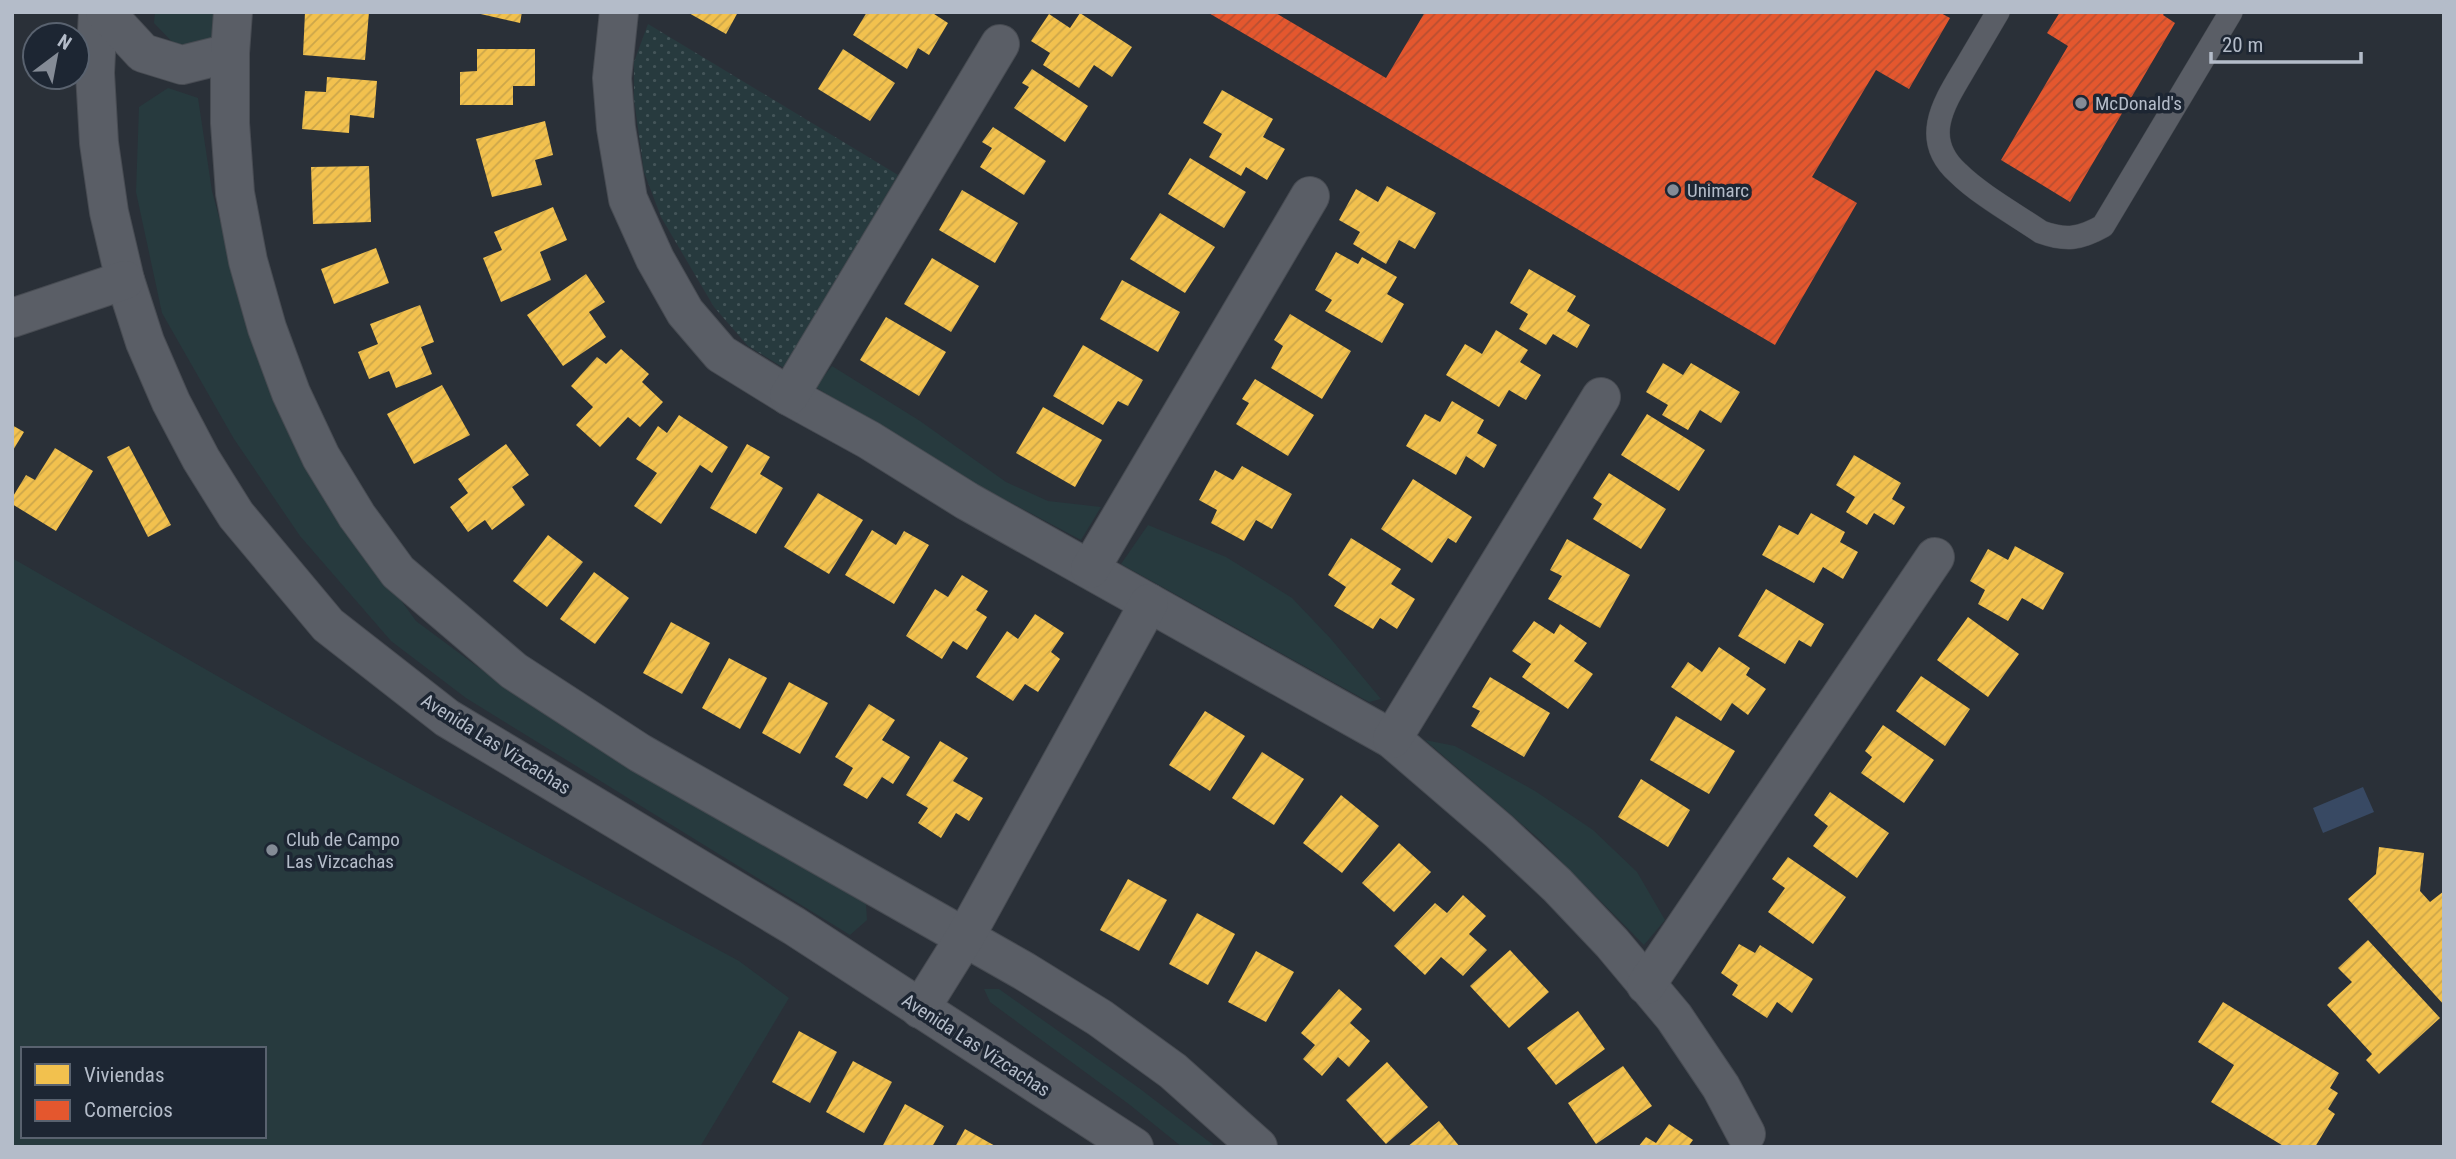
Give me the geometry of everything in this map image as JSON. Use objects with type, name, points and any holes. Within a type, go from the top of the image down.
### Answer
[{"type":"street","name":"Avenida Las Vizcachas","points":[[98,12],[95,74],[99,143],[109,212],[125,280],[145,342],[201,459],[236,515],[328,625],[447,718],[794,926],[1134,1147]]},
{"type":"street","points":[[105,12],[143,53],[182,65],[230,53]]},
{"type":"street","points":[[233,12],[230,123],[235,192],[248,261],[267,328],[291,393],[321,457],[357,516],[398,572],[514,671],[628,745],[965,937],[1100,1018],[1173,1071],[1258,1147]]},
{"type":"street","points":[[619,12],[611,78],[628,199],[655,259],[685,312],[721,354],[967,501],[1392,739],[1499,831],[1612,943],[1674,1017],[1721,1087],[1746,1134]]},
{"type":"street","points":[[789,396],[1000,44]]},
{"type":"street","points":[[1090,569],[1310,196]]},
{"type":"street","points":[[12,318],[125,280]]},
{"type":"street","points":[[1392,739],[1601,397]]},
{"type":"street","points":[[1646,985],[1936,557]]},
{"type":"street","points":[[920,1009],[965,937],[1149,603]]},
{"type":"lane","points":[[1998,12],[1941,108],[1939,144],[1946,161],[1958,174],[2041,232],[2070,238],[2087,235],[2103,226],[2231,12]]},
{"type":"green space","points":[[155,12],[222,12],[208,48],[180,50],[154,23]]},
{"type":"green space","points":[[648,24],[898,175],[784,368],[748,346],[714,307],[661,217],[644,172],[634,99],[634,62]]},
{"type":"green space","points":[[168,88],[198,98],[212,191],[243,307],[342,519],[416,621],[486,673],[566,726],[866,904],[867,920],[850,935],[466,698],[391,641],[300,536],[234,439],[162,313],[136,192],[139,107]]},
{"type":"green space","points":[[832,366],[920,421],[1006,482],[1048,501],[1101,507],[1081,540],[961,476],[815,387]]},
{"type":"green space","points":[[1148,525],[1226,557],[1292,598],[1331,639],[1381,699],[1369,702],[1121,564]]},
{"type":"green space","name":"Club de Campo Las Vizcachas","points":[[12,558],[327,739],[739,961],[789,998],[700,1147],[12,1147]]},
{"type":"green space","points":[[1425,740],[1455,746],[1535,791],[1593,830],[1637,872],[1665,920],[1644,945],[1539,839]]},
{"type":"green space","points":[[984,989],[999,989],[1139,1088],[1216,1147],[1182,1147],[1130,1105],[990,1002]]},
{"type":"water","points":[[2363,787],[2374,812],[2323,833],[2313,808]]},
{"type":"building: Viviendas","points":[[305,12],[369,12],[365,60],[303,55]]},
{"type":"building: Viviendas","points":[[472,12],[522,12],[520,23]]},
{"type":"building: Viviendas","points":[[687,12],[738,12],[726,34]]},
{"type":"building: Viviendas","points":[[867,12],[931,12],[948,23],[929,55],[918,48],[907,69],[853,35]]},
{"type":"building: Viviendas","points":[[1080,13],[1132,47],[1112,77],[1094,65],[1079,88],[1043,65],[1050,53],[1031,41],[1049,14],[1070,28]]},
{"type":"building: Viviendas","points":[[477,49],[535,49],[535,86],[513,86],[513,105],[460,105],[460,72],[477,71]]},
{"type":"building: Viviendas","points":[[843,49],[895,83],[870,121],[818,89]]},
{"type":"building: Viviendas","points":[[1032,69],[1088,106],[1065,142],[1014,108],[1029,87],[1022,83]]},
{"type":"building: Viviendas","points":[[327,77],[377,81],[374,118],[350,115],[349,133],[302,129],[305,91],[326,92]]},
{"type":"building: Viviendas","points":[[1222,90],[1273,119],[1263,137],[1285,149],[1267,180],[1246,167],[1241,176],[1209,157],[1222,134],[1203,123]]},
{"type":"building: Viviendas","points":[[545,121],[553,155],[535,160],[542,185],[492,197],[476,139]]},
{"type":"building: Viviendas","points":[[993,127],[1046,161],[1024,195],[980,167],[992,148],[982,142]]},
{"type":"building: Viviendas","points":[[1190,158],[1246,192],[1224,228],[1168,194]]},
{"type":"building: Viviendas","points":[[369,166],[371,222],[313,224],[311,167]]},
{"type":"building: Viviendas","points":[[1387,186],[1436,213],[1415,249],[1399,240],[1386,264],[1353,244],[1360,232],[1339,220],[1356,189],[1378,202]]},
{"type":"building: Viviendas","points":[[962,190],[1018,223],[995,263],[939,230]]},
{"type":"building: Viviendas","points":[[553,207],[567,240],[540,252],[551,280],[501,302],[483,258],[502,250],[494,232]]},
{"type":"building: Viviendas","points":[[1160,213],[1215,247],[1185,293],[1130,259]]},
{"type":"building: Viviendas","points":[[376,248],[389,283],[334,304],[321,269]]},
{"type":"building: Viviendas","points":[[1336,252],[1358,264],[1362,257],[1397,277],[1387,294],[1404,304],[1382,343],[1325,311],[1332,300],[1315,290]]},
{"type":"building: Viviendas","points":[[932,258],[979,286],[951,332],[904,304]]},
{"type":"building: Viviendas","points":[[1529,269],[1576,296],[1567,311],[1590,325],[1577,348],[1553,334],[1546,345],[1519,329],[1528,314],[1510,303]]},
{"type":"building: Viviendas","points":[[586,274],[605,302],[589,312],[606,337],[563,366],[527,315]]},
{"type":"building: Viviendas","points":[[1122,280],[1180,312],[1158,352],[1100,319]]},
{"type":"building: Viviendas","points":[[420,305],[434,342],[421,347],[432,374],[396,388],[389,371],[369,379],[358,352],[378,344],[370,324]]},
{"type":"building: Viviendas","points":[[1290,314],[1351,351],[1322,399],[1271,368],[1283,346],[1274,340]]},
{"type":"building: Viviendas","points":[[886,317],[946,352],[919,396],[860,360]]},
{"type":"building: Viviendas","points":[[1496,330],[1528,350],[1520,362],[1541,375],[1526,400],[1509,390],[1499,407],[1446,375],[1465,344],[1482,354]]},
{"type":"building: Viviendas","points":[[1083,345],[1143,380],[1128,406],[1118,401],[1103,425],[1053,396]]},
{"type":"building: Viviendas","points":[[621,349],[649,374],[642,382],[663,402],[640,427],[628,417],[600,447],[576,425],[593,407],[571,386],[597,357],[606,364]]},
{"type":"building: Viviendas","points":[[1663,363],[1683,375],[1691,363],[1740,392],[1721,423],[1700,410],[1688,430],[1662,415],[1668,405],[1646,392]]},
{"type":"building: Viviendas","points":[[1255,379],[1314,415],[1288,456],[1236,424],[1249,403],[1242,399]]},
{"type":"building: Viviendas","points":[[442,385],[470,435],[414,464],[387,414]]},
{"type":"building: Viviendas","points":[[1452,401],[1484,420],[1477,433],[1497,445],[1484,468],[1466,456],[1456,475],[1406,446],[1425,414],[1440,422]]},
{"type":"building: Viviendas","points":[[1043,407],[1102,440],[1075,487],[1016,453]]},
{"type":"building: Viviendas","points":[[1647,414],[1705,450],[1679,491],[1621,455]]},
{"type":"building: Viviendas","points":[[679,415],[728,447],[712,473],[700,465],[661,524],[634,506],[657,473],[636,459],[658,426],[667,433]]},
{"type":"building: Viviendas","points":[[12,425],[24,432],[12,452]]},
{"type":"building: Viviendas","points":[[506,444],[529,475],[512,487],[525,505],[492,530],[485,520],[468,532],[450,507],[468,493],[458,479]]},
{"type":"building: Viviendas","points":[[747,444],[770,457],[760,474],[783,488],[756,534],[710,508]]},
{"type":"building: Viviendas","points":[[129,446],[171,525],[148,537],[107,457]]},
{"type":"building: Viviendas","points":[[55,448],[93,471],[56,531],[12,504],[12,498],[26,475],[35,480]]},
{"type":"building: Viviendas","points":[[1854,455],[1901,483],[1892,499],[1905,507],[1894,525],[1874,513],[1867,525],[1846,512],[1855,497],[1836,485]]},
{"type":"building: Viviendas","points":[[1242,466],[1292,494],[1272,529],[1256,520],[1244,541],[1211,523],[1217,510],[1199,500],[1215,470],[1233,480]]},
{"type":"building: Viviendas","points":[[1609,473],[1666,509],[1641,549],[1593,519],[1602,504],[1593,498]]},
{"type":"building: Viviendas","points":[[1413,479],[1472,517],[1456,543],[1448,538],[1432,563],[1381,529]]},
{"type":"building: Viviendas","points":[[818,493],[863,520],[829,574],[784,547]]},
{"type":"building: Viviendas","points":[[1811,513],[1845,532],[1840,542],[1858,552],[1843,579],[1823,567],[1814,583],[1762,555],[1779,525],[1798,535]]},
{"type":"building: Viviendas","points":[[872,530],[896,545],[904,531],[929,545],[894,604],[845,575]]},
{"type":"building: Viviendas","points":[[548,535],[583,562],[547,607],[513,581]]},
{"type":"building: Viviendas","points":[[1351,538],[1401,569],[1391,584],[1415,599],[1397,629],[1380,618],[1373,629],[1334,606],[1346,587],[1328,575]]},
{"type":"building: Viviendas","points":[[1567,539],[1630,575],[1600,628],[1548,599],[1562,576],[1550,570]]},
{"type":"building: Viviendas","points":[[2015,546],[2064,573],[2043,610],[2022,598],[2008,621],[1978,604],[1985,590],[1970,581],[1988,549],[2008,560]]},
{"type":"building: Viviendas","points":[[594,572],[629,598],[595,644],[560,619]]},
{"type":"building: Viviendas","points":[[962,575],[988,591],[976,610],[987,617],[967,650],[953,641],[942,659],[906,636],[935,589],[948,597]]},
{"type":"building: Viviendas","points":[[1766,589],[1824,624],[1811,647],[1799,640],[1785,664],[1738,636]]},
{"type":"building: Viviendas","points":[[1035,614],[1064,633],[1051,652],[1060,659],[1038,692],[1025,684],[1013,701],[976,677],[1007,631],[1018,639]]},
{"type":"building: Viviendas","points":[[1968,617],[2019,654],[1988,697],[1937,660]]},
{"type":"building: Viviendas","points":[[1534,621],[1554,634],[1560,624],[1587,643],[1574,661],[1593,674],[1568,709],[1522,677],[1531,664],[1512,651]]},
{"type":"building: Viviendas","points":[[671,622],[710,643],[682,694],[643,673]]},
{"type":"building: Viviendas","points":[[1719,647],[1750,668],[1746,675],[1766,689],[1748,715],[1732,703],[1721,721],[1671,687],[1688,662],[1702,672]]},
{"type":"building: Viviendas","points":[[729,658],[767,678],[740,729],[702,708]]},
{"type":"building: Viviendas","points":[[1921,676],[1970,709],[1945,746],[1896,711]]},
{"type":"building: Viviendas","points":[[1490,677],[1550,713],[1524,757],[1471,726],[1480,711],[1472,707]]},
{"type":"building: Viviendas","points":[[789,682],[828,703],[800,754],[762,733]]},
{"type":"building: Viviendas","points":[[869,704],[895,720],[882,740],[910,757],[893,784],[882,777],[867,799],[843,785],[853,768],[835,757]]},
{"type":"building: Viviendas","points":[[1205,711],[1245,736],[1210,791],[1169,765]]},
{"type":"building: Viviendas","points":[[1676,716],[1735,751],[1709,794],[1650,760]]},
{"type":"building: Viviendas","points":[[1883,725],[1934,760],[1904,803],[1861,773],[1872,757],[1865,751]]},
{"type":"building: Viviendas","points":[[940,741],[968,758],[953,781],[983,798],[969,821],[956,813],[941,838],[918,823],[928,808],[906,795]]},
{"type":"building: Viviendas","points":[[1262,752],[1304,779],[1274,825],[1232,798]]},
{"type":"building: Viviendas","points":[[1641,779],[1690,810],[1668,847],[1618,817]]},
{"type":"building: Viviendas","points":[[1830,792],[1889,833],[1857,878],[1813,846],[1828,826],[1814,815]]},
{"type":"building: Viviendas","points":[[1341,795],[1379,826],[1342,873],[1303,843]]},
{"type":"building: Viviendas","points":[[1399,843],[1431,872],[1394,912],[1362,883]]},
{"type":"building: Viviendas","points":[[2379,847],[2424,853],[2420,891],[2430,902],[2444,891],[2444,1005],[2348,899],[2376,874]]},
{"type":"building: Viviendas","points":[[1788,857],[1846,897],[1813,944],[1768,912],[1785,888],[1772,879]]},
{"type":"building: Viviendas","points":[[1128,879],[1167,900],[1139,951],[1100,930]]},
{"type":"building: Viviendas","points":[[1463,895],[1486,916],[1469,934],[1487,950],[1463,976],[1441,957],[1425,975],[1394,946],[1435,903],[1447,913]]},
{"type":"building: Viviendas","points":[[1197,913],[1235,934],[1208,985],[1169,964]]},
{"type":"building: Viviendas","points":[[2368,940],[2440,1018],[2379,1074],[2366,1060],[2372,1054],[2327,1005],[2352,982],[2338,968]]},
{"type":"building: Viviendas","points":[[1739,944],[1755,953],[1760,945],[1813,979],[1792,1013],[1777,1002],[1767,1018],[1732,995],[1738,985],[1721,973]]},
{"type":"building: Viviendas","points":[[1510,950],[1549,992],[1509,1028],[1470,986]]},
{"type":"building: Viviendas","points":[[1256,951],[1294,972],[1266,1022],[1228,1002]]},
{"type":"building: Viviendas","points":[[1339,989],[1362,1009],[1350,1023],[1370,1041],[1349,1067],[1338,1057],[1322,1076],[1303,1059],[1315,1045],[1301,1033]]},
{"type":"building: Viviendas","points":[[2223,1002],[2339,1073],[2330,1088],[2338,1093],[2328,1109],[2335,1114],[2315,1147],[2285,1147],[2211,1102],[2234,1065],[2198,1042]]},
{"type":"building: Viviendas","points":[[1578,1011],[1605,1049],[1556,1085],[1527,1048]]},
{"type":"building: Viviendas","points":[[799,1031],[837,1052],[810,1103],[772,1082]]},
{"type":"building: Viviendas","points":[[853,1061],[892,1082],[864,1133],[826,1112]]},
{"type":"building: Viviendas","points":[[1387,1062],[1428,1107],[1386,1144],[1346,1100]]},
{"type":"building: Viviendas","points":[[1623,1066],[1652,1106],[1596,1144],[1568,1103]]},
{"type":"building: Viviendas","points":[[905,1104],[944,1126],[932,1147],[882,1147]]},
{"type":"building: Viviendas","points":[[1439,1121],[1460,1147],[1407,1147]]},
{"type":"building: Viviendas","points":[[1669,1124],[1693,1140],[1688,1147],[1638,1147],[1646,1137],[1656,1143]]},
{"type":"building: Viviendas","points":[[965,1129],[997,1147],[955,1147]]},
{"type":"building: Comercios","name":"Unimarc","points":[[1207,12],[1274,12],[1386,78],[1425,12],[1939,12],[1950,18],[1909,89],[1876,70],[1812,177],[1857,203],[1775,345]]},
{"type":"building: Comercios","name":"McDonald's","points":[[2060,12],[2165,12],[2163,15],[2175,23],[2070,202],[2001,160],[2068,46],[2047,33]]},
{"type":"place","name":"McDonald's","points":[[2081,103]]},
{"type":"place","name":"Unimarc","points":[[1673,190]]},
{"type":"place","name":"Club de Campo Las Vizcachas","points":[[272,850]]}]
